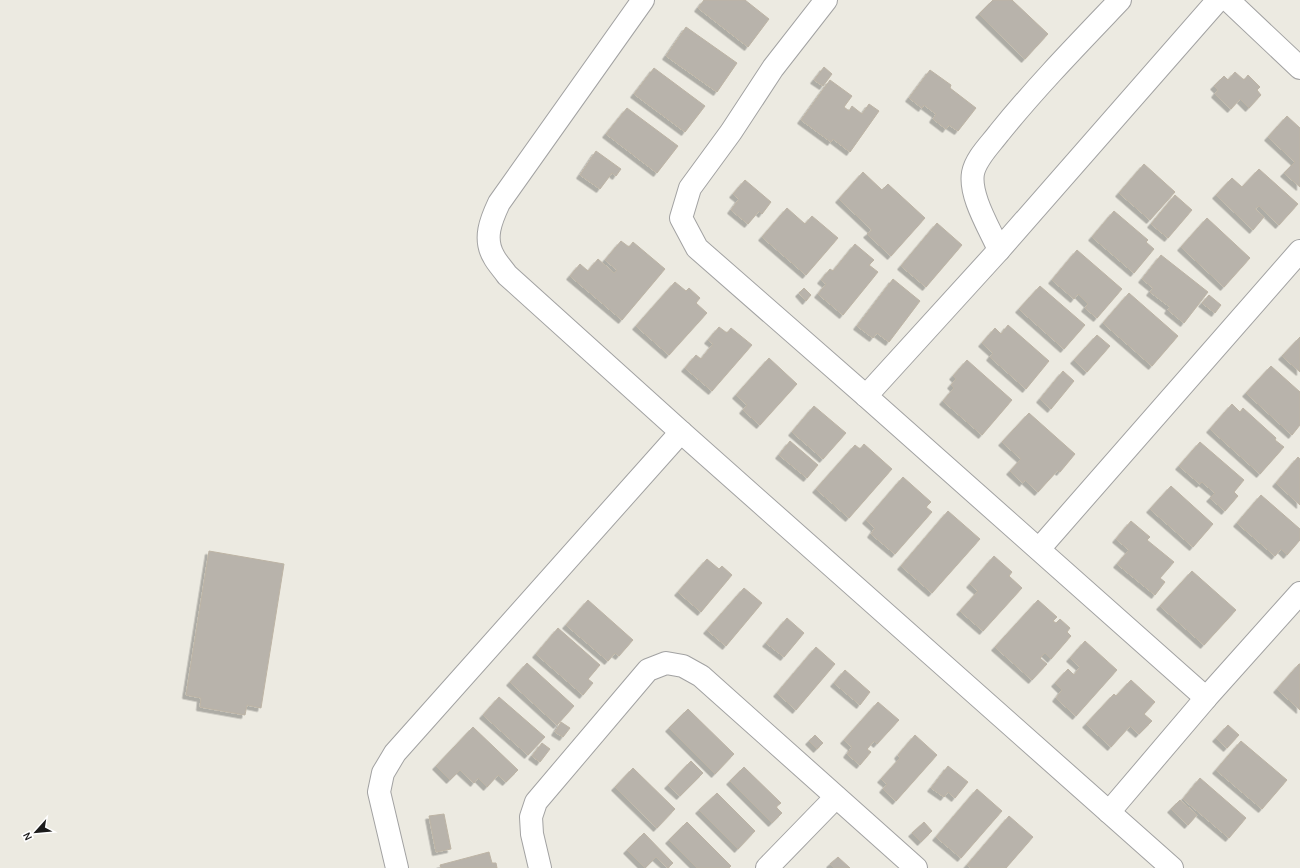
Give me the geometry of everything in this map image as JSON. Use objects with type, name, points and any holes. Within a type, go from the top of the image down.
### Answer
[{"type":"street","points":[[643,0],[499,203],[491,220],[488,238],[493,256],[507,275],[681,432],[1172,868]]},
{"type":"street","points":[[826,0],[774,68],[731,132],[690,188],[681,218],[697,248],[1206,698]]},
{"type":"street","points":[[999,250],[972,188],[973,173],[980,157],[1011,118],[1052,72],[1120,0]]},
{"type":"street","points":[[866,396],[999,250],[1218,0]]},
{"type":"street","points":[[1228,0],[1300,68]]},
{"type":"street","points":[[1039,549],[1300,251]]},
{"type":"street","points":[[397,868],[379,792],[383,773],[395,753],[681,432]]},
{"type":"street","points":[[1109,812],[1206,698],[1300,593]]},
{"type":"street","points":[[540,868],[532,834],[531,817],[536,802],[648,670],[666,663],[683,666],[701,676],[916,868]]},
{"type":"street","points":[[767,868],[836,797]]},
{"type":"building","points":[[704,0],[745,0],[769,19],[748,47],[698,8]]},
{"type":"building","points":[[993,0],[1012,0],[1048,34],[1025,59],[979,14]]},
{"type":"building","points":[[686,27],[737,63],[717,92],[666,56]]},
{"type":"building","points":[[824,67],[832,74],[823,86],[814,80]]},
{"type":"building","points":[[654,68],[705,106],[685,132],[634,94]]},
{"type":"building","points":[[930,70],[951,85],[950,88],[976,108],[958,131],[949,125],[946,129],[933,119],[936,114],[924,105],[922,108],[909,98]]},
{"type":"building","points":[[1235,72],[1244,80],[1248,75],[1260,87],[1257,90],[1261,95],[1249,108],[1240,99],[1231,109],[1215,94],[1218,90],[1214,86],[1224,76],[1228,80]]},
{"type":"building","points":[[830,80],[852,96],[844,107],[849,111],[852,106],[862,114],[869,104],[879,111],[850,152],[833,139],[831,142],[801,120]]},
{"type":"building","points":[[627,108],[678,146],[657,173],[606,134]]},
{"type":"building","points":[[1287,116],[1300,128],[1300,187],[1284,173],[1295,162],[1268,137]]},
{"type":"building","points":[[596,151],[621,169],[616,176],[612,173],[600,189],[580,175]]},
{"type":"building","points":[[1144,164],[1175,192],[1150,220],[1119,193]]},
{"type":"building","points":[[1259,169],[1298,204],[1279,225],[1259,206],[1255,209],[1264,217],[1253,230],[1216,195],[1232,178],[1242,187]]},
{"type":"building","points":[[863,172],[882,190],[888,184],[925,218],[891,256],[867,234],[872,230],[839,199]]},
{"type":"building","points":[[745,180],[771,202],[762,214],[759,211],[748,224],[731,210],[739,199],[733,194]]},
{"type":"building","points":[[1175,195],[1192,210],[1168,238],[1151,224]]},
{"type":"building","points":[[787,208],[805,224],[812,216],[838,238],[806,275],[762,237]]},
{"type":"building","points":[[1114,211],[1148,240],[1146,242],[1154,249],[1134,273],[1092,237]]},
{"type":"building","points":[[1207,218],[1250,258],[1224,287],[1181,247]]},
{"type":"building","points":[[937,223],[962,245],[926,287],[901,266]]},
{"type":"building","points":[[621,241],[629,247],[633,242],[665,269],[622,320],[570,276],[580,264],[588,271],[598,259],[614,273],[617,270],[605,260]]},
{"type":"building","points":[[855,244],[874,260],[869,265],[878,272],[843,315],[818,294],[826,284],[821,280],[830,269],[833,271]]},
{"type":"building","points":[[1077,250],[1122,289],[1097,318],[1085,308],[1088,304],[1078,294],[1074,299],[1052,280]]},
{"type":"building","points":[[1161,255],[1208,292],[1184,323],[1168,310],[1170,307],[1150,292],[1153,288],[1142,279]]},
{"type":"building","points":[[893,279],[920,301],[889,342],[877,333],[873,338],[857,326]]},
{"type":"building","points":[[675,282],[686,291],[689,288],[700,298],[696,303],[707,313],[669,355],[636,326]]},
{"type":"building","points":[[1040,286],[1085,325],[1064,349],[1019,309]]},
{"type":"building","points":[[804,288],[811,295],[806,301],[799,293]]},
{"type":"building","points":[[1129,293],[1178,336],[1152,366],[1103,323]]},
{"type":"building","points":[[1209,295],[1221,305],[1215,313],[1202,303]]},
{"type":"building","points":[[1008,325],[1049,361],[1026,389],[990,357],[993,353],[982,343],[995,328],[1001,334]]},
{"type":"building","points":[[719,327],[727,333],[731,328],[752,345],[712,391],[685,368],[696,355],[701,359],[713,344],[708,340]]},
{"type":"building","points":[[1097,335],[1110,346],[1087,372],[1074,360]]},
{"type":"building","points":[[1300,337],[1300,372],[1282,356]]},
{"type":"building","points":[[769,358],[797,384],[760,425],[743,410],[747,405],[736,395]]},
{"type":"building","points":[[967,360],[1012,400],[982,435],[943,401],[954,388],[951,385],[956,379],[953,376]]},
{"type":"building","points":[[1271,366],[1300,392],[1300,425],[1292,435],[1246,393]]},
{"type":"building","points":[[1063,371],[1074,381],[1051,409],[1040,399]]},
{"type":"building","points":[[1232,404],[1240,412],[1243,408],[1284,447],[1260,474],[1210,429]]},
{"type":"building","points":[[814,406],[846,433],[823,459],[792,432]]},
{"type":"building","points":[[1029,413],[1075,454],[1060,472],[1058,470],[1038,492],[1025,480],[1023,483],[1010,471],[1021,459],[1002,442]]},
{"type":"building","points":[[790,441],[818,465],[807,478],[779,455]]},
{"type":"building","points":[[1200,442],[1244,480],[1234,492],[1238,496],[1225,511],[1210,498],[1215,493],[1202,482],[1200,484],[1179,466]]},
{"type":"building","points":[[864,444],[892,469],[849,518],[816,489],[855,445],[860,449]]},
{"type":"building","points":[[1298,457],[1300,459],[1300,505],[1276,483]]},
{"type":"building","points":[[903,477],[931,502],[926,507],[932,512],[895,554],[871,534],[875,528],[866,520]]},
{"type":"building","points":[[1171,486],[1213,524],[1193,547],[1150,509]]},
{"type":"building","points":[[1261,495],[1300,529],[1300,540],[1287,555],[1281,549],[1275,556],[1237,523]]},
{"type":"building","points":[[948,511],[980,539],[932,593],[901,566]]},
{"type":"building","points":[[1131,521],[1150,537],[1147,540],[1174,562],[1160,578],[1165,582],[1155,595],[1117,564],[1129,550],[1116,539]]},
{"type":"building","points":[[209,551],[284,564],[261,708],[247,705],[245,715],[200,707],[201,698],[186,695]]},
{"type":"building","points":[[994,556],[1012,572],[1009,576],[1022,588],[983,631],[960,611],[978,591],[970,584]]},
{"type":"building","points":[[707,559],[719,569],[722,566],[732,575],[701,612],[678,592]]},
{"type":"building","points":[[1192,571],[1236,610],[1204,645],[1160,606]]},
{"type":"building","points":[[744,588],[762,603],[726,646],[707,630]]},
{"type":"building","points":[[588,600],[633,640],[619,656],[615,653],[608,661],[566,625]]},
{"type":"building","points":[[1038,600],[1057,617],[1053,621],[1056,623],[1060,619],[1070,628],[1067,632],[1071,636],[1051,659],[1045,653],[1040,658],[1047,664],[1032,680],[995,647]]},
{"type":"building","points":[[787,618],[804,633],[784,657],[766,643]]},
{"type":"building","points":[[558,628],[600,665],[588,679],[593,683],[583,695],[536,654]]},
{"type":"building","points":[[1085,641],[1117,670],[1076,716],[1056,698],[1062,690],[1055,683],[1068,669],[1074,675],[1080,667],[1070,658]]},
{"type":"building","points":[[816,647],[835,664],[796,710],[777,693]]},
{"type":"building","points":[[527,663],[574,706],[557,725],[510,682]]},
{"type":"building","points":[[1300,664],[1300,710],[1277,689]]},
{"type":"building","points":[[845,670],[870,692],[860,705],[834,683]]},
{"type":"building","points":[[1131,680],[1155,702],[1144,714],[1152,721],[1139,734],[1130,726],[1111,747],[1086,724],[1114,694],[1116,696]]},
{"type":"building","points":[[499,697],[545,737],[528,755],[483,715]]},
{"type":"building","points":[[878,702],[899,720],[877,744],[874,741],[867,749],[871,752],[860,765],[847,754],[852,747],[844,740]]},
{"type":"building","points":[[688,709],[734,754],[715,774],[669,728]]},
{"type":"building","points":[[561,722],[570,728],[563,737],[555,732]]},
{"type":"building","points":[[1228,725],[1239,735],[1227,748],[1216,738]]},
{"type":"building","points":[[473,727],[518,770],[506,782],[498,775],[487,787],[478,778],[474,783],[460,770],[450,780],[436,766]]},
{"type":"building","points":[[815,735],[823,743],[817,749],[809,741]]},
{"type":"building","points":[[915,735],[937,755],[896,801],[883,789],[887,784],[881,779],[900,758],[898,755]]},
{"type":"building","points":[[1241,741],[1287,780],[1262,809],[1216,770]]},
{"type":"building","points":[[542,743],[550,749],[540,762],[532,756]]},
{"type":"building","points":[[691,761],[703,773],[680,796],[668,785]]},
{"type":"building","points":[[948,766],[968,782],[955,798],[948,792],[944,797],[931,788]]},
{"type":"building","points":[[744,767],[781,803],[776,807],[782,813],[772,823],[730,781]]},
{"type":"building","points":[[633,768],[675,809],[657,828],[615,787]]},
{"type":"building","points":[[1200,778],[1246,818],[1229,838],[1183,799]]},
{"type":"building","points":[[977,789],[1002,811],[961,858],[936,837]]},
{"type":"building","points":[[717,793],[755,831],[738,849],[699,810]]},
{"type":"building","points":[[1180,800],[1197,815],[1188,825],[1171,809]]},
{"type":"building","points":[[444,814],[451,849],[436,852],[429,816]]},
{"type":"building","points":[[1009,816],[1033,837],[1006,868],[971,868],[967,865]]},
{"type":"building","points":[[687,822],[731,866],[729,868],[697,868],[669,840]]},
{"type":"building","points":[[924,822],[932,831],[921,842],[912,833]]},
{"type":"building","points":[[644,833],[673,863],[668,868],[656,857],[645,868],[627,850]]},
{"type":"building","points":[[489,852],[492,863],[496,863],[497,868],[441,868],[440,865]]},
{"type":"building","points":[[838,857],[850,868],[834,868],[830,864]]}]
